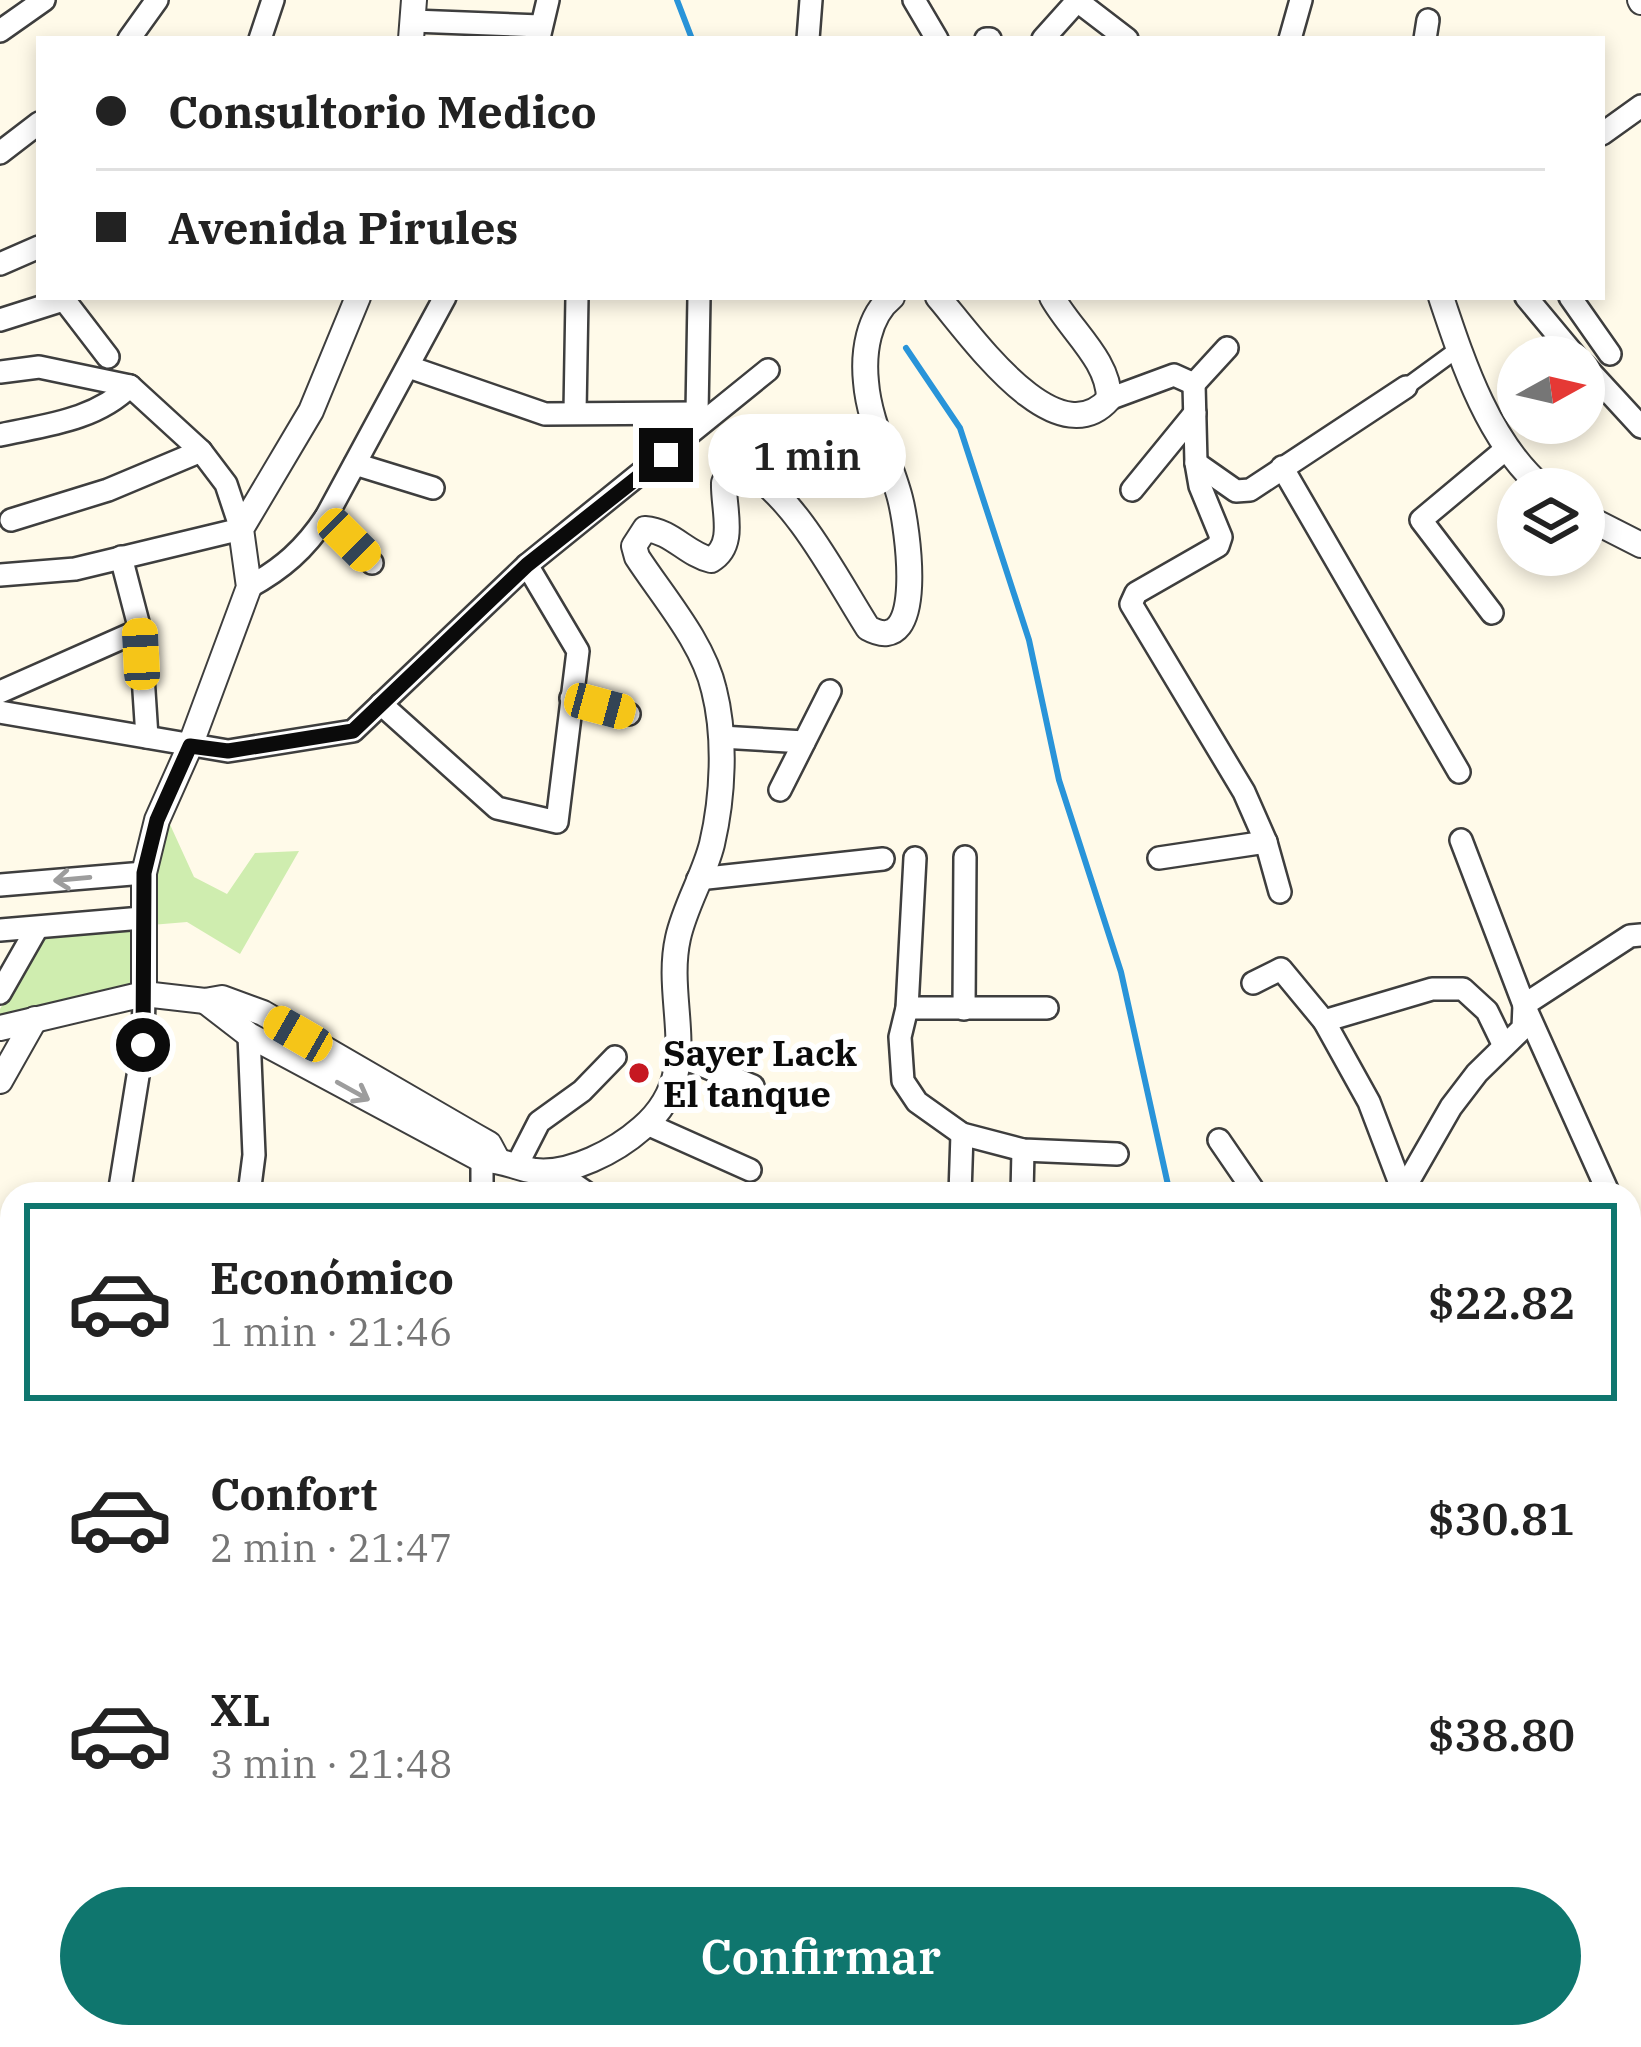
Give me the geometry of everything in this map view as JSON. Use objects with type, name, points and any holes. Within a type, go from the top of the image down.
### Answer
[{"type":"street","points":[[0,31],[44,0]]},
{"type":"street","points":[[131,36],[157,0]]},
{"type":"street","points":[[261,36],[273,0]]},
{"type":"street","points":[[413,20],[539,33],[548,0]]},
{"type":"street","points":[[808,36],[811,0]]},
{"type":"street","points":[[914,0],[936,36]]},
{"type":"street","points":[[1046,36],[1077,0],[1123,36]]},
{"type":"street","points":[[1290,36],[1301,0]]},
{"type":"street","points":[[1605,132],[1641,106]]},
{"type":"street","points":[[0,153],[36,125]]},
{"type":"street","points":[[0,263],[36,252]]},
{"type":"street","points":[[0,320],[57,300]]},
{"type":"street","points":[[64,300],[108,358]]},
{"type":"street","points":[[0,574],[75,569],[241,529],[311,411],[357,300]]},
{"type":"street","points":[[249,587],[277,572],[306,546],[326,517],[444,300]]},
{"type":"street","points":[[575,412],[577,300]]},
{"type":"street","points":[[699,300],[700,420]]},
{"type":"street","points":[[556,1172],[619,1146],[647,1124],[685,1059],[677,942],[712,845],[721,737],[707,666],[637,556],[638,536],[645,529],[658,530],[693,556],[711,560],[722,554],[728,541],[724,483],[727,475],[746,470],[797,520],[868,628],[878,633],[896,630],[906,620],[910,602],[901,501],[866,386],[868,337],[888,300]]},
{"type":"street","points":[[941,300],[1030,399],[1081,417],[1097,412],[1109,399],[1174,375],[1194,384]]},
{"type":"street","points":[[1054,300],[1102,368],[1109,399]]},
{"type":"street","points":[[1442,300],[1459,349],[1506,449],[1521,468]]},
{"type":"street","points":[[1528,300],[1558,336]]},
{"type":"street","points":[[1572,300],[1610,354]]},
{"type":"street","points":[[1227,348],[1194,384],[1196,463],[1221,537],[1218,546],[1136,593],[1131,604],[1244,792],[1266,842],[1280,892]]},
{"type":"street","points":[[1196,463],[1236,491],[1250,490],[1459,349]]},
{"type":"street","points":[[0,372],[39,367],[130,386],[201,451],[226,484],[241,529],[249,587],[157,820],[144,873],[143,1045],[121,1182]]},
{"type":"street","points":[[409,367],[545,414],[700,420]]},
{"type":"street","points":[[0,712],[228,751],[353,731],[527,565],[700,420],[768,370]]},
{"type":"street","points":[[0,434],[65,422],[116,400],[130,386]]},
{"type":"street","points":[[1605,388],[1641,428]]},
{"type":"street","points":[[1132,490],[1195,413]]},
{"type":"street","points":[[1492,614],[1420,520],[1506,449]]},
{"type":"street","points":[[10,520],[108,490],[201,451]]},
{"type":"street","points":[[355,464],[434,488]]},
{"type":"street","points":[[1282,467],[1459,772]]},
{"type":"street","points":[[326,517],[372,563]]},
{"type":"street","points":[[1605,527],[1641,545]]},
{"type":"street","points":[[121,557],[140,630],[147,737]]},
{"type":"street","points":[[381,704],[497,808],[557,822],[578,651],[527,565]]},
{"type":"street","points":[[0,692],[140,630]]},
{"type":"street","points":[[780,790],[830,691]]},
{"type":"street","points":[[571,698],[629,713]]},
{"type":"street","points":[[721,737],[804,742]]},
{"type":"street","points":[[1461,840],[1524,1005],[1604,1182]]},
{"type":"street","points":[[1159,859],[1266,842]]},
{"type":"street","points":[[964,1009],[965,857]]},
{"type":"street","points":[[915,858],[907,1008],[900,1037],[903,1081],[917,1102],[962,1134],[1023,1150],[1117,1154]]},
{"type":"street","points":[[698,879],[884,859]]},
{"type":"street","points":[[0,885],[144,873]]},
{"type":"street","points":[[0,930],[142,918]]},
{"type":"street","points":[[0,993],[37,928]]},
{"type":"street","points":[[1524,1005],[1630,936],[1641,934]]},
{"type":"street","points":[[1252,982],[1281,969],[1324,1021],[1370,1102],[1398,1182]]},
{"type":"street","points":[[1324,1021],[1432,989],[1463,989],[1487,1011],[1504,1046]]},
{"type":"street","points":[[0,1028],[144,994],[205,1001],[222,998],[263,1013],[496,1158]]},
{"type":"street","points":[[205,1001],[249,1035],[496,1158],[556,1172],[571,1182]]},
{"type":"street","points":[[1408,1182],[1451,1107],[1477,1073],[1523,1028],[1524,1005]]},
{"type":"street","points":[[907,1008],[1047,1008]]},
{"type":"street","points":[[0,1081],[34,1018]]},
{"type":"street","points":[[249,1035],[254,1155],[251,1182]]},
{"type":"street","points":[[487,1182],[496,1158],[582,1091],[615,1057]]},
{"type":"street","points":[[685,1059],[753,1086]]},
{"type":"street","points":[[647,1124],[750,1170]]},
{"type":"street","points":[[960,1182],[962,1134]]},
{"type":"street","points":[[1219,1140],[1248,1182]]},
{"type":"street","points":[[1022,1182],[1023,1150]]},
{"type":"green space","points":[[167,818],[194,877],[227,894],[255,853],[299,851],[240,954],[187,922],[151,925],[151,878]]},
{"type":"green space","points":[[137,926],[137,990],[0,1021],[0,1009],[42,934]]},
{"type":"waterway","points":[[677,0],[691,36]]},
{"type":"waterway","points":[[906,348],[960,428],[1029,640],[1059,780],[1121,972],[1167,1182]]},
{"type":"place","name":"Sayer Lack El tanque","points":[[639,1073]]},
{"type":"route","points":[[143,1045],[144,873],[157,820],[190,746],[228,751],[353,731],[527,565],[666,455]]}]
